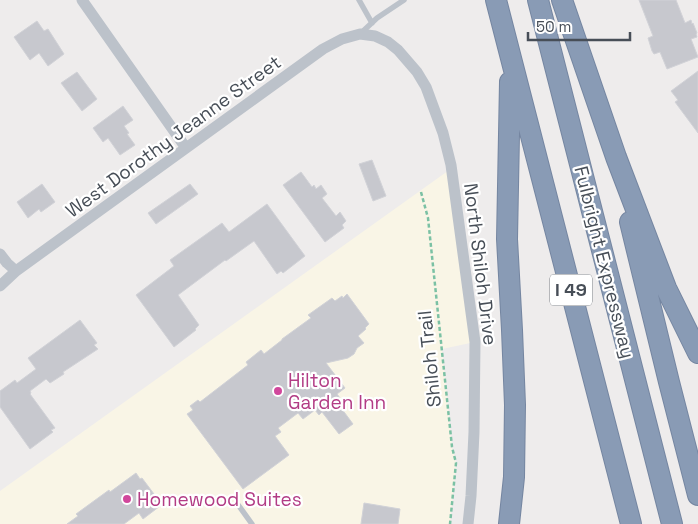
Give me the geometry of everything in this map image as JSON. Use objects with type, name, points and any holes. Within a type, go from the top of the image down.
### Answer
[{"type":"highway","name":"Fulbright Expressway","points":[[496,0],[631,524]]},
{"type":"highway","name":"Fulbright Expressway","points":[[538,0],[672,524]]},
{"type":"highway","points":[[562,0],[616,157],[666,288],[698,353]]},
{"type":"highway","points":[[509,524],[514,477],[515,405],[506,239],[510,55]]},
{"type":"highway","points":[[616,157],[636,251],[698,495]]},
{"type":"street","points":[[82,0],[186,148]]},
{"type":"street","name":"West Dorothy Jeanne Street","points":[[0,286],[16,271],[323,49],[342,39],[360,34],[375,36]]},
{"type":"street","name":"North Shiloh Drive","points":[[375,36],[388,42],[398,50],[417,72],[426,87],[443,133],[451,165],[475,342],[474,432],[468,524]]},
{"type":"street","points":[[0,254],[7,264],[16,271]]},
{"type":"lane","points":[[359,0],[372,23]]},
{"type":"lane","points":[[360,34],[377,18],[404,0]]},
{"type":"lane","points":[[239,506],[252,524]]},
{"type":"path","name":"Shiloh Trail","points":[[421,192],[428,218],[452,447],[456,463],[450,524]]},
{"type":"shaded area","points":[[452,168],[475,342],[442,349],[452,447],[456,463],[450,524],[0,524],[0,491]]},
{"type":"building","points":[[639,0],[676,0],[685,23],[691,20],[697,33],[697,37],[691,39],[698,57],[667,69],[660,52],[654,54],[652,51],[648,38],[653,36]]},
{"type":"building","points":[[37,21],[44,31],[48,29],[64,54],[48,66],[39,53],[30,60],[14,37]]},
{"type":"building","points":[[698,71],[698,133],[675,102],[678,100],[671,91]]},
{"type":"building","points":[[77,72],[97,99],[82,111],[61,83]]},
{"type":"building","points":[[123,106],[133,120],[124,126],[135,145],[120,155],[108,138],[103,142],[93,128]]},
{"type":"building","points":[[372,160],[386,196],[373,201],[359,164]]},
{"type":"building","points":[[301,172],[312,187],[314,185],[316,189],[321,185],[327,194],[322,198],[336,216],[340,212],[346,221],[342,225],[344,228],[325,242],[283,185]]},
{"type":"building","points":[[42,184],[55,202],[41,212],[39,209],[28,218],[17,202]]},
{"type":"building","points":[[190,184],[198,194],[156,224],[148,213]]},
{"type":"building","points":[[267,204],[305,256],[283,273],[281,271],[277,274],[254,241],[225,260],[178,295],[199,325],[196,330],[174,347],[136,295],[174,266],[170,260],[222,223],[229,232]]},
{"type":"building","name":"Hilton Garden Inn","points":[[347,294],[369,324],[358,336],[364,343],[348,358],[326,363],[345,388],[337,394],[340,398],[336,401],[353,424],[339,434],[322,412],[319,415],[315,410],[303,419],[298,413],[278,428],[281,432],[275,436],[289,455],[243,489],[187,414],[193,410],[190,406],[198,400],[200,402],[248,365],[246,362],[261,350],[264,354],[311,318],[308,315],[332,298],[335,301]]},
{"type":"building","points":[[80,320],[97,343],[94,345],[98,349],[50,383],[46,379],[30,391],[30,394],[55,428],[51,430],[53,432],[30,449],[0,407],[0,391],[15,380],[17,383],[36,369],[28,358]]},
{"type":"building","name":"Homewood Suites","points":[[136,473],[157,498],[155,499],[160,506],[143,519],[139,513],[124,524],[67,524],[78,516],[76,514]]},
{"type":"building","points":[[364,503],[400,509],[398,524],[361,524]]},
{"type":"place","name":"Hilton Garden Inn","points":[[278,391]]},
{"type":"place","name":"Homewood Suites","points":[[127,499]]}]
